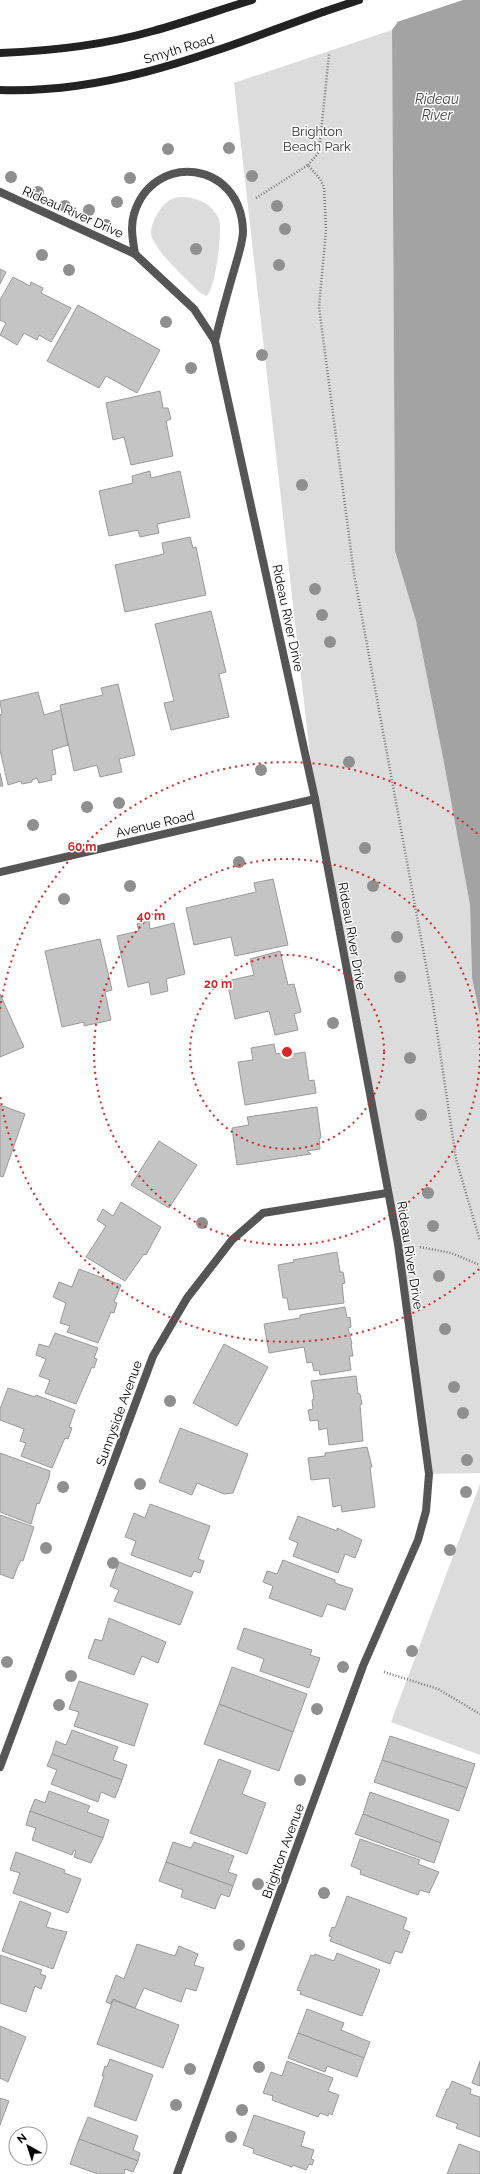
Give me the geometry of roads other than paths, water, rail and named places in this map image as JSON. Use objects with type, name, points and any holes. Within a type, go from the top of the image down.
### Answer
[{"type":"main road","name":"Smyth Road","points":[[0,53],[25,52],[97,44],[152,32],[252,0]]},
{"type":"main road","name":"Smyth Road","points":[[0,90],[60,89],[104,82],[156,70],[359,0]]},
{"type":"street","name":"Rideau River Drive","points":[[135,254],[132,234],[133,215],[141,198],[153,184],[169,175],[188,172],[206,174],[222,183],[235,196],[240,208],[243,233],[215,340]]},
{"type":"street","name":"Rideau River Drive","points":[[0,192],[135,254],[194,308],[215,340],[315,800],[387,1193],[398,1244],[429,1474],[426,1512],[418,1540]]},
{"type":"street","name":"Avenue Road","points":[[0,872],[315,800]]},
{"type":"street","name":"Sunnyside Avenue","points":[[0,1767],[153,1356],[187,1298],[232,1240],[263,1213],[387,1193]]},
{"type":"street","name":"Brighton Avenue","points":[[177,2174],[364,1666],[418,1540]]},
{"type":"water","name":"Rideau River","points":[[397,0],[480,0],[480,1016],[472,978],[470,905],[416,621],[395,551],[392,30],[397,23]]},
{"type":"park label","name":"Brighton Beach Park","points":[[317,138]]}]
